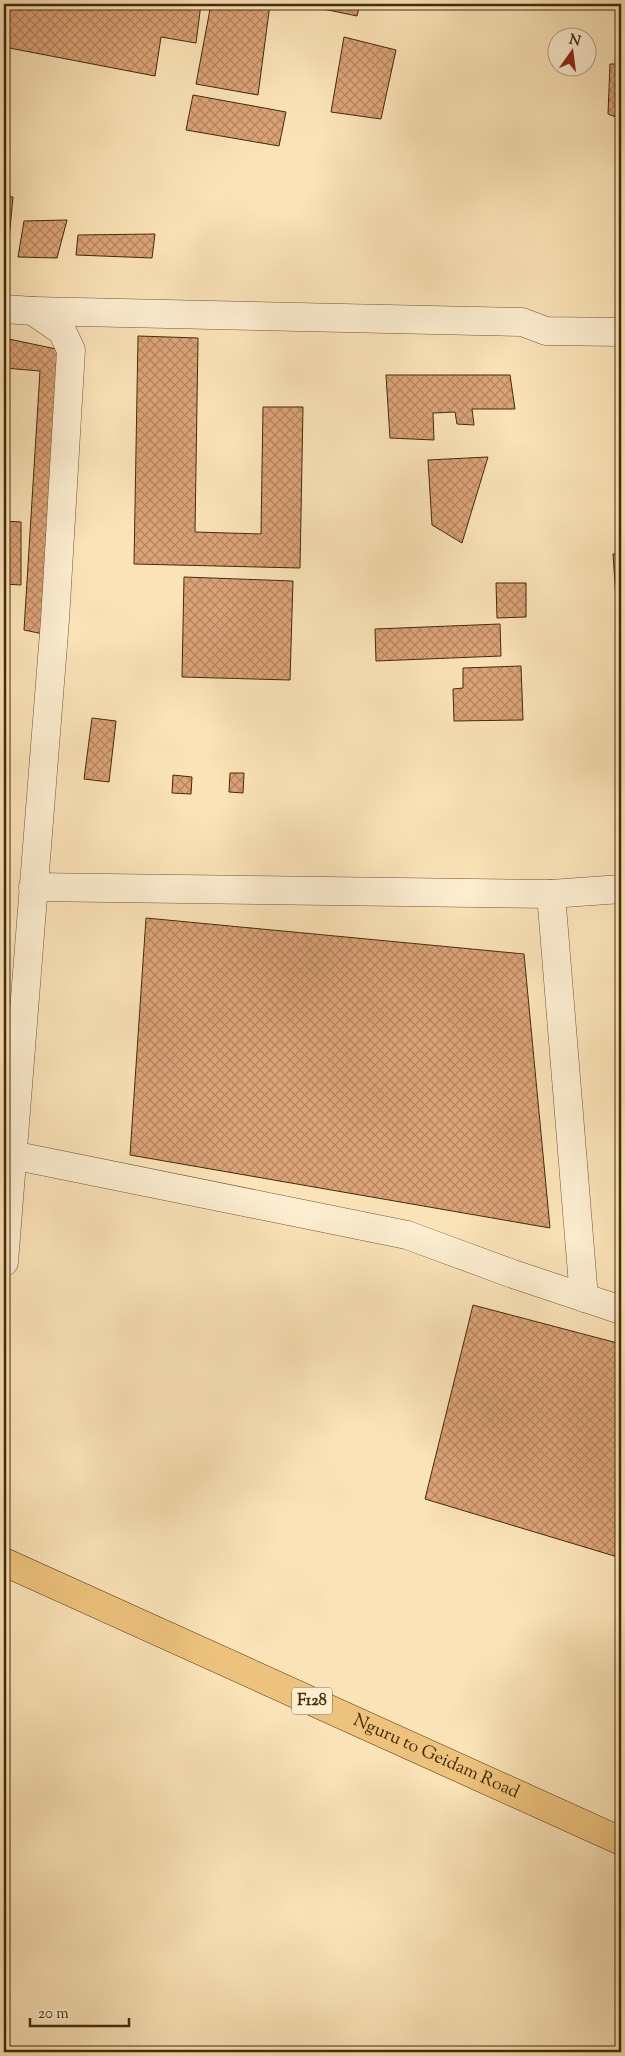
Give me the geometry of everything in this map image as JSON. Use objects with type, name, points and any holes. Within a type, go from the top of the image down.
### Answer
[{"type":"main road","name":"Nguru to Geidam Road","points":[[4,1562],[621,1841]]},
{"type":"street","points":[[4,310],[522,322],[546,331],[621,332]]},
{"type":"street","points":[[4,1262],[54,620],[71,350],[62,331],[33,311]]},
{"type":"street","points":[[33,887],[552,894],[621,889]]},
{"type":"street","points":[[552,894],[584,1298]]},
{"type":"street","points":[[12,1155],[407,1235],[513,1274],[621,1310]]},
{"type":"building","points":[[4,4],[201,4],[196,43],[161,37],[155,76],[4,47]]},
{"type":"building","points":[[211,4],[270,4],[258,95],[196,84]]},
{"type":"building","points":[[299,4],[360,4],[357,16]]},
{"type":"building","points":[[344,37],[396,50],[381,119],[331,112]]},
{"type":"building","points":[[610,64],[621,64],[621,119],[608,114]]},
{"type":"building","points":[[193,95],[286,112],[279,146],[186,130]]},
{"type":"building","points":[[4,196],[13,197],[9,239],[4,238]]},
{"type":"building","points":[[67,220],[57,258],[18,257],[24,221]]},
{"type":"building","points":[[155,234],[152,258],[76,255],[78,235]]},
{"type":"building","points":[[138,336],[198,338],[195,532],[261,534],[263,407],[303,407],[300,568],[134,564]]},
{"type":"building","points":[[4,338],[61,350],[53,636],[24,630],[40,371],[4,368]]},
{"type":"building","points":[[386,375],[510,375],[515,409],[472,409],[474,425],[457,424],[455,412],[433,413],[434,440],[390,438]]},
{"type":"building","points":[[488,457],[462,543],[432,525],[428,460]]},
{"type":"building","points":[[4,521],[21,522],[21,585],[4,584]]},
{"type":"building","points":[[621,553],[621,628],[618,628],[613,554]]},
{"type":"building","points":[[184,577],[293,581],[290,680],[182,677]]},
{"type":"building","points":[[496,583],[526,583],[526,617],[497,618]]},
{"type":"building","points":[[500,624],[501,656],[376,661],[375,629]]},
{"type":"building","points":[[521,666],[523,720],[454,721],[453,689],[463,688],[463,668]]},
{"type":"building","points":[[92,718],[116,721],[109,782],[84,779]]},
{"type":"building","points":[[230,773],[244,773],[243,793],[229,792]]},
{"type":"building","points":[[173,775],[192,777],[191,794],[172,793]]},
{"type":"building","points":[[146,918],[524,954],[550,1228],[130,1155]]},
{"type":"building","points":[[473,1305],[621,1344],[621,1558],[425,1499]]}]
